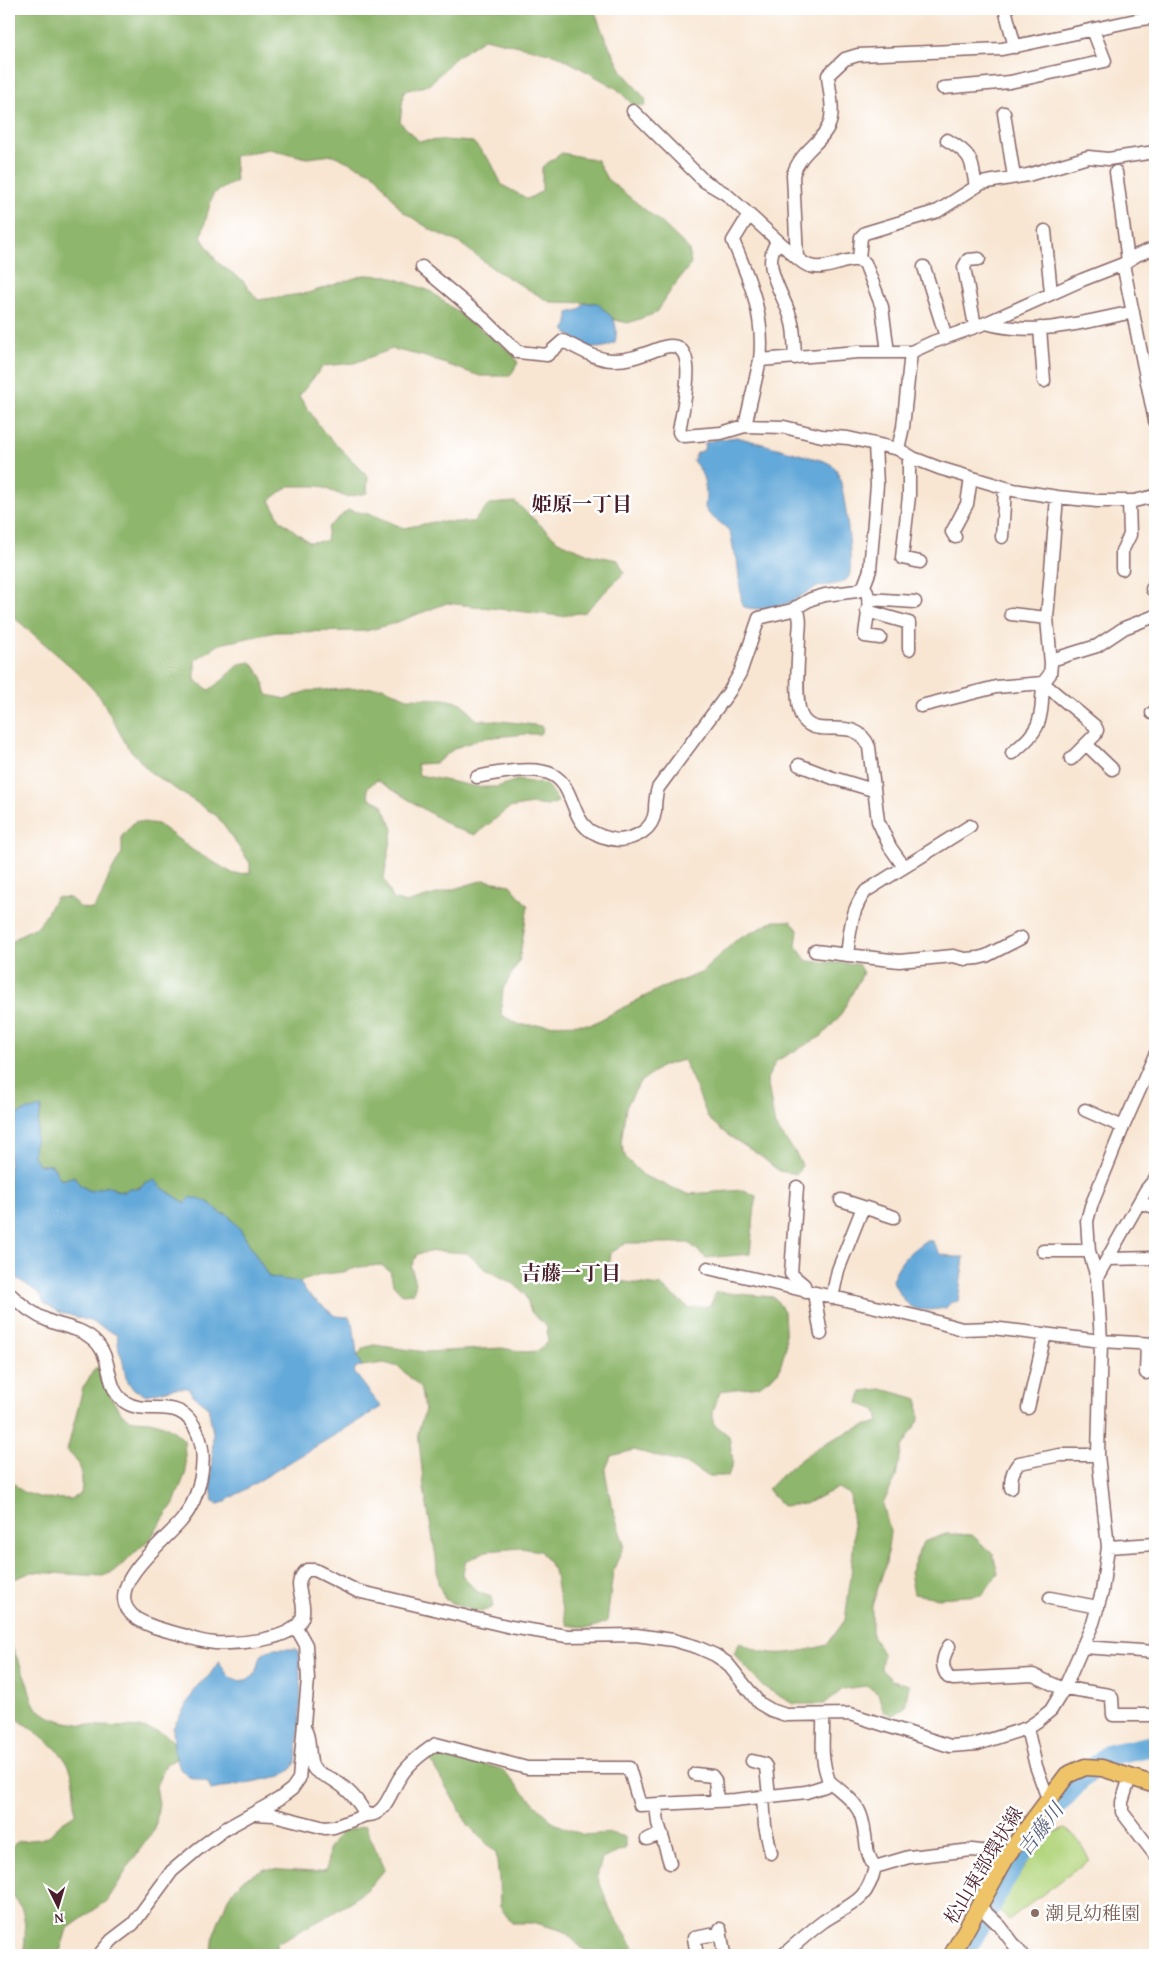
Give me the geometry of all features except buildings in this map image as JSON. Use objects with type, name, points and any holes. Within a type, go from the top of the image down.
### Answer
[{"type":"main road","name":"松山東部環状線","points":[[952,1955],[985,1912],[1008,1854],[1067,1775],[1085,1767],[1102,1768],[1155,1785]]},
{"type":"street","points":[[1005,9],[1015,47]]},
{"type":"street","points":[[796,258],[793,174],[796,164],[802,155],[829,125],[832,116],[828,75],[845,59],[858,55],[1002,49],[1155,17]]},
{"type":"street","points":[[943,88],[1010,82],[1105,60],[1093,30]]},
{"type":"street","points":[[633,111],[704,181],[726,194],[796,258],[808,266],[816,268],[836,266],[852,259],[859,259],[864,263],[882,307],[888,352]]},
{"type":"street","points":[[1004,113],[1014,177]]},
{"type":"street","points":[[948,140],[964,150],[969,156],[976,187]]},
{"type":"street","points":[[859,259],[861,237],[865,233],[938,210],[982,183],[1037,173],[1088,157],[1108,159],[1155,152]]},
{"type":"street","points":[[1116,172],[1133,312],[1155,421]]},
{"type":"street","points":[[745,426],[760,360],[760,330],[757,303],[750,280],[733,240],[749,215]]},
{"type":"street","points":[[1045,231],[1051,293]]},
{"type":"street","points":[[778,241],[774,247],[771,259],[773,273],[793,324],[795,358]]},
{"type":"street","points":[[760,360],[858,352],[911,352],[1126,263],[1137,255],[1155,248]]},
{"type":"street","points":[[980,259],[968,260],[964,267],[980,324]]},
{"type":"street","points":[[422,267],[485,320],[518,352],[547,355],[563,341],[604,359],[622,360],[675,345],[681,348],[684,352],[687,384],[687,394],[681,415],[680,434],[684,436],[721,433],[745,426],[784,427],[822,436],[848,438],[898,449],[909,456],[939,468],[1005,488],[1057,497],[1098,501],[1129,501],[1155,496]]},
{"type":"street","points":[[924,267],[946,337]]},
{"type":"street","points":[[980,324],[1040,328],[1056,327],[1133,312]]},
{"type":"street","points":[[1040,328],[1044,381]]},
{"type":"street","points":[[898,449],[903,427],[911,352]]},
{"type":"street","points":[[477,777],[532,770],[551,774],[562,782],[580,819],[588,829],[613,840],[637,836],[645,831],[652,821],[655,812],[654,800],[658,788],[729,692],[740,672],[759,618],[792,610],[811,599],[825,595],[857,591],[864,586],[870,570],[877,485],[875,444]]},
{"type":"street","points":[[909,456],[909,496],[902,558],[920,562]]},
{"type":"street","points":[[955,537],[952,532],[967,504],[971,478]]},
{"type":"street","points":[[1002,537],[1005,488]]},
{"type":"street","points":[[1012,753],[1029,740],[1036,728],[1041,716],[1043,683],[1050,674],[1051,660],[1047,618],[1057,497]]},
{"type":"street","points":[[1122,570],[1122,551],[1130,535],[1129,501]]},
{"type":"street","points":[[864,586],[868,592],[865,636],[880,638]]},
{"type":"street","points":[[868,605],[915,602]]},
{"type":"street","points":[[868,605],[909,623],[909,649]]},
{"type":"street","points":[[796,608],[800,621],[798,684],[800,714],[810,726],[852,730],[860,733],[869,748],[878,821],[890,847],[904,868]]},
{"type":"street","points":[[1011,614],[1047,618]]},
{"type":"street","points":[[1051,660],[1098,646],[1124,628],[1155,616]]},
{"type":"street","points":[[921,706],[996,687],[1043,683],[1095,726],[1094,735],[1071,759]]},
{"type":"street","points":[[1086,745],[1112,770]]},
{"type":"street","points":[[799,765],[873,790]]},
{"type":"street","points":[[847,954],[852,922],[859,899],[870,887],[970,826]]},
{"type":"street","points":[[816,951],[899,961],[953,956],[965,959],[986,956],[1022,938]]},
{"type":"street","points":[[9,1293],[37,1315],[85,1334],[95,1340],[108,1361],[111,1383],[117,1395],[124,1402],[135,1407],[168,1408],[178,1412],[188,1418],[202,1443],[202,1467],[194,1499],[183,1520],[132,1574],[127,1583],[124,1603],[129,1612],[144,1623],[213,1643],[249,1642],[278,1636],[296,1627],[301,1619],[303,1609],[298,1582],[301,1574],[307,1570],[315,1570],[357,1592],[511,1627],[567,1636],[636,1635],[672,1640],[715,1655],[727,1663],[759,1703],[771,1710],[786,1715],[850,1714],[865,1717],[950,1746],[976,1744],[1026,1728],[1040,1720],[1050,1710],[1065,1687],[1083,1647],[1102,1592],[1108,1547],[1098,1455],[1101,1341],[1097,1276],[1089,1251],[1087,1221],[1122,1127],[1155,1055]]},
{"type":"street","points":[[1085,1110],[1122,1127]]},
{"type":"street","points":[[1097,1276],[1139,1203],[1155,1180]]},
{"type":"street","points":[[797,1187],[790,1274],[804,1285],[810,1293],[821,1334]]},
{"type":"street","points":[[841,1200],[894,1217]]},
{"type":"street","points":[[1139,1203],[1155,1207]]},
{"type":"street","points":[[832,1298],[838,1270],[863,1207]]},
{"type":"street","points":[[1043,1251],[1089,1251]]},
{"type":"street","points":[[1108,1259],[1155,1258]]},
{"type":"street","points":[[708,1268],[923,1318],[962,1330],[992,1328],[1101,1341],[1151,1344],[1146,1373]]},
{"type":"street","points":[[1028,1408],[1045,1334]]},
{"type":"street","points":[[1011,1488],[1014,1468],[1019,1463],[1060,1455],[1098,1455]]},
{"type":"street","points":[[1108,1547],[1155,1544]]},
{"type":"street","points":[[1050,1598],[1098,1607]]},
{"type":"street","points":[[99,1955],[112,1940],[133,1924],[172,1872],[198,1849],[225,1829],[279,1800],[292,1789],[299,1779],[308,1679],[306,1645],[296,1627]]},
{"type":"street","points":[[950,1646],[944,1655],[943,1666],[948,1677],[953,1679],[1033,1675],[1059,1687],[1109,1694],[1112,1698],[1113,1715],[1155,1715]]},
{"type":"street","points":[[1083,1647],[1155,1652]]},
{"type":"street","points":[[823,1715],[824,1732],[821,1756],[829,1781],[860,1812],[865,1842],[871,1862],[875,1867]]},
{"type":"street","points":[[304,1728],[308,1734],[312,1764],[315,1770],[348,1790],[359,1802],[366,1815]]},
{"type":"street","points":[[1026,1728],[1036,1766],[1048,1799]]},
{"type":"street","points":[[255,1814],[274,1815],[325,1828],[378,1813],[401,1774],[426,1750],[436,1744],[527,1768],[628,1768],[640,1806],[766,1797],[816,1790],[826,1786],[829,1781]]},
{"type":"street","points":[[752,1761],[764,1764],[766,1767],[765,1826],[772,1853]]},
{"type":"street","points":[[695,1774],[712,1776],[715,1780],[717,1801]]},
{"type":"street","points":[[1130,1777],[1122,1802],[1122,1812],[1155,1855]]},
{"type":"street","points":[[656,1805],[670,1863]]},
{"type":"street","points":[[647,1839],[662,1834]]},
{"type":"street","points":[[875,1867],[909,1857],[972,1850],[1008,1854]]},
{"type":"street","points":[[783,1955],[824,1921],[862,1896],[869,1888],[875,1867]]},
{"type":"street","points":[[985,1912],[1012,1940],[1022,1955]]},
{"type":"street","points":[[697,1955],[694,1938],[721,1931],[724,1955]]},
{"type":"green space","points":[[9,9],[594,9],[604,36],[622,71],[646,100],[645,106],[633,105],[616,88],[557,55],[485,38],[455,58],[429,85],[404,91],[400,122],[419,141],[473,142],[491,162],[502,185],[528,199],[542,191],[542,167],[562,153],[597,160],[607,179],[663,224],[689,249],[691,264],[656,313],[628,323],[615,320],[597,303],[550,302],[495,270],[460,243],[433,231],[402,211],[375,174],[333,155],[307,158],[269,149],[234,156],[236,181],[213,194],[201,237],[217,262],[242,280],[258,300],[308,293],[364,275],[388,276],[430,291],[512,353],[518,363],[510,376],[480,376],[423,356],[392,349],[354,363],[323,366],[299,396],[323,431],[368,476],[367,493],[346,497],[319,486],[289,486],[270,500],[280,520],[309,542],[326,541],[328,527],[348,510],[373,515],[404,528],[434,522],[473,522],[489,504],[515,502],[558,541],[591,555],[618,560],[624,573],[585,612],[561,616],[447,603],[392,624],[366,631],[276,632],[220,644],[195,660],[195,680],[209,690],[224,679],[239,664],[251,662],[262,677],[267,695],[287,699],[307,691],[383,687],[407,698],[443,699],[462,703],[476,720],[541,726],[543,729],[540,734],[484,738],[455,748],[436,763],[417,764],[419,775],[478,787],[497,787],[517,780],[545,784],[553,792],[558,802],[547,806],[532,804],[509,808],[475,835],[454,828],[377,780],[367,788],[369,798],[382,804],[393,829],[384,878],[393,899],[406,903],[484,880],[510,885],[528,906],[519,961],[503,989],[501,1015],[520,1025],[592,1024],[659,989],[701,973],[735,941],[774,921],[791,921],[798,930],[796,946],[807,961],[858,964],[863,973],[840,1016],[822,1036],[776,1061],[767,1079],[775,1126],[795,1152],[802,1165],[797,1174],[779,1171],[759,1155],[726,1134],[708,1118],[683,1060],[662,1066],[640,1082],[626,1107],[621,1143],[626,1158],[644,1176],[688,1194],[744,1190],[756,1196],[750,1254],[706,1258],[689,1243],[626,1243],[611,1253],[607,1280],[661,1286],[689,1308],[710,1306],[716,1292],[774,1297],[784,1311],[786,1347],[779,1371],[759,1386],[720,1391],[713,1412],[713,1423],[729,1436],[733,1462],[728,1476],[709,1476],[687,1464],[634,1450],[611,1456],[605,1471],[611,1503],[624,1545],[613,1571],[607,1622],[590,1628],[567,1625],[558,1594],[554,1570],[540,1551],[521,1548],[486,1551],[466,1561],[462,1576],[478,1592],[491,1597],[493,1607],[481,1612],[461,1607],[445,1599],[438,1583],[436,1557],[424,1489],[418,1432],[425,1410],[420,1387],[399,1367],[384,1363],[362,1366],[357,1358],[363,1348],[374,1345],[426,1352],[502,1348],[525,1352],[537,1351],[548,1342],[547,1327],[531,1312],[525,1294],[514,1284],[485,1269],[467,1253],[435,1251],[417,1254],[411,1267],[416,1283],[413,1293],[402,1294],[393,1284],[390,1271],[381,1265],[324,1274],[299,1282],[269,1277],[240,1229],[227,1214],[222,1214],[208,1202],[185,1203],[161,1187],[146,1182],[137,1188],[127,1191],[108,1186],[90,1191],[80,1185],[61,1180],[52,1165],[40,1165],[33,1156],[42,1108],[24,1111],[9,1120],[9,944],[22,934],[39,926],[56,897],[70,898],[81,908],[93,909],[101,897],[109,876],[122,853],[122,836],[135,821],[158,824],[194,851],[234,874],[250,873],[250,863],[217,816],[151,773],[127,746],[101,698],[77,672],[9,613]]},
{"type":"green space","points":[[95,1368],[101,1368],[115,1404],[125,1416],[132,1420],[149,1421],[164,1425],[184,1440],[186,1472],[174,1503],[150,1539],[115,1571],[103,1576],[32,1572],[9,1581],[9,1479],[23,1492],[42,1498],[71,1499],[81,1494],[81,1470],[67,1451],[83,1388]]},
{"type":"green space","points":[[882,1389],[918,1399],[919,1420],[902,1447],[896,1477],[883,1504],[890,1532],[886,1563],[872,1606],[872,1636],[883,1653],[881,1669],[892,1680],[909,1685],[905,1707],[892,1716],[883,1710],[878,1693],[866,1686],[843,1689],[824,1704],[793,1704],[764,1687],[734,1654],[740,1642],[751,1648],[772,1653],[793,1652],[827,1645],[845,1620],[854,1535],[850,1495],[838,1488],[805,1504],[782,1506],[768,1489],[792,1466],[819,1447],[848,1432],[879,1422],[876,1410],[858,1403],[862,1391]]},
{"type":"green space","points":[[946,1534],[972,1535],[993,1554],[998,1574],[982,1595],[938,1598],[914,1594],[910,1573],[923,1542]]},
{"type":"green space","points":[[9,1641],[23,1672],[32,1700],[37,1708],[51,1717],[69,1723],[130,1727],[163,1733],[172,1741],[175,1750],[176,1759],[166,1764],[156,1786],[159,1804],[155,1829],[107,1901],[67,1929],[59,1955],[23,1955],[25,1922],[22,1909],[9,1891],[9,1849],[18,1841],[41,1839],[51,1834],[61,1823],[75,1814],[74,1782],[67,1762],[53,1746],[9,1713]]},
{"type":"green space","points":[[447,1754],[501,1769],[554,1823],[583,1835],[610,1833],[625,1837],[625,1849],[602,1859],[597,1876],[610,1909],[636,1951],[636,1955],[589,1955],[564,1931],[536,1923],[512,1923],[500,1907],[496,1853],[469,1826],[430,1760],[432,1755]]},
{"type":"green space","points":[[365,1826],[385,1869],[362,1893],[335,1912],[277,1943],[274,1955],[213,1955],[214,1934],[228,1898],[242,1880],[265,1869],[314,1872],[327,1869],[329,1848],[341,1832]]},
{"type":"green space","points":[[1065,1828],[1079,1842],[1089,1860],[1008,1920],[1000,1911],[1000,1904],[1044,1837]]},
{"type":"water","points":[[585,303],[597,303],[614,320],[616,329],[615,343],[594,348],[582,344],[564,330],[568,324],[568,313],[579,310]]},
{"type":"water","points":[[737,437],[824,461],[836,469],[843,493],[848,525],[850,569],[849,576],[844,582],[815,588],[788,603],[775,607],[755,609],[742,606],[737,558],[731,535],[724,525],[707,511],[705,507],[704,481],[699,468],[693,461],[697,453],[704,450],[705,443]]},
{"type":"water","points":[[42,1107],[33,1156],[40,1165],[52,1165],[61,1180],[75,1176],[80,1185],[90,1191],[108,1186],[124,1192],[129,1188],[138,1189],[146,1182],[155,1180],[161,1187],[185,1203],[191,1197],[208,1202],[222,1214],[227,1214],[240,1229],[269,1277],[299,1282],[309,1295],[335,1316],[349,1317],[354,1329],[357,1354],[362,1366],[356,1367],[354,1372],[381,1407],[224,1502],[219,1504],[213,1502],[211,1483],[213,1433],[208,1406],[193,1395],[188,1388],[175,1388],[147,1395],[133,1389],[126,1378],[117,1335],[90,1321],[59,1312],[44,1303],[40,1294],[14,1276],[9,1267],[9,1120],[24,1111]]},
{"type":"water","points":[[925,1241],[932,1241],[940,1254],[964,1257],[958,1301],[950,1303],[946,1308],[925,1310],[912,1307],[902,1298],[892,1280],[905,1258]]},
{"type":"water","points":[[296,1649],[299,1652],[301,1699],[296,1762],[292,1769],[282,1776],[211,1790],[208,1782],[189,1777],[180,1769],[174,1751],[173,1728],[198,1685],[209,1676],[219,1661],[229,1676],[240,1681],[245,1680],[255,1674],[262,1655],[269,1650]]},
{"type":"waterway","name":"吉藤川","points":[[963,1955],[1016,1860],[1055,1807],[1080,1780],[1108,1755],[1155,1745]]},
{"type":"place","name":"潮見幼稚園","points":[[1035,1913]]},
{"type":"district","name":"姫原一丁目","points":[[582,503]]},
{"type":"district","name":"吉藤一丁目","points":[[571,1272]]}]
